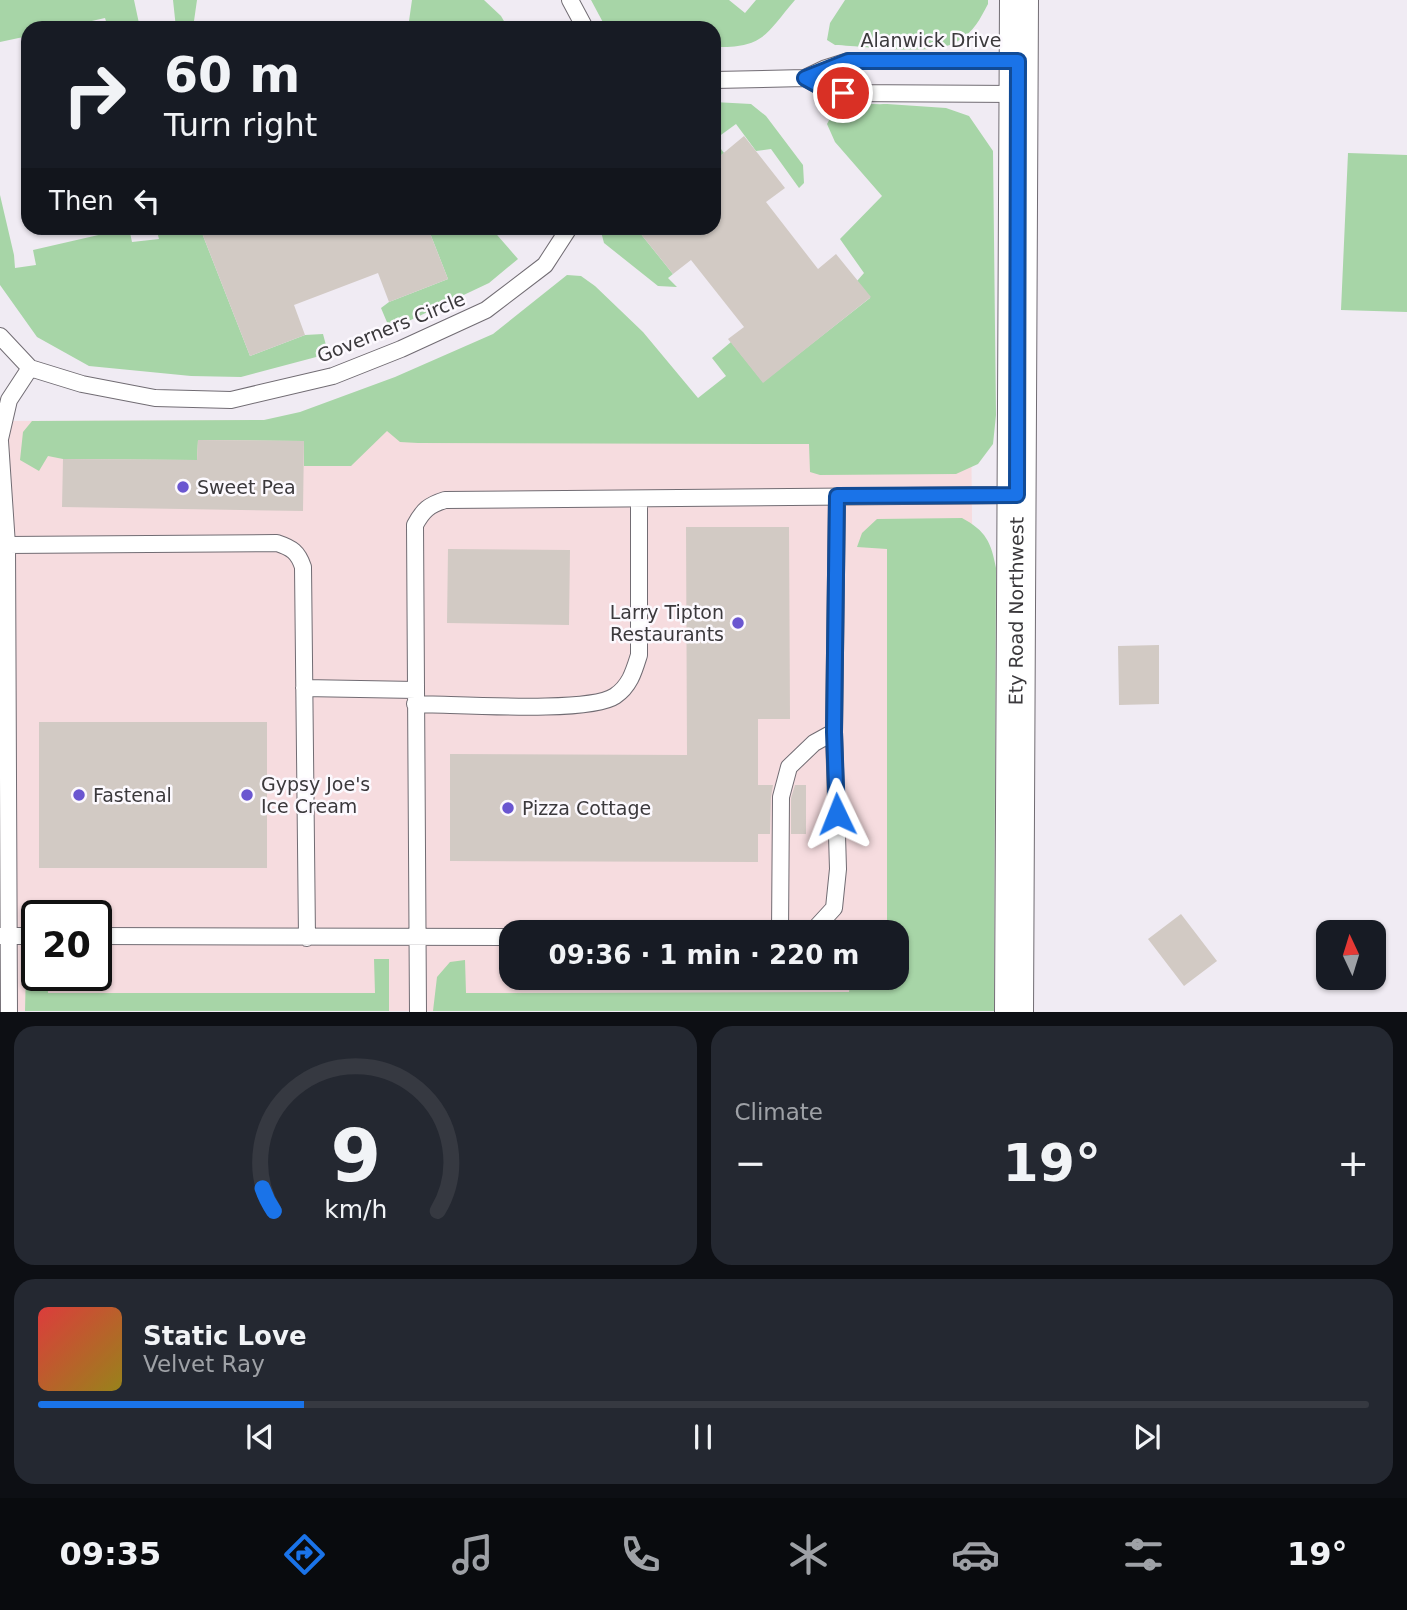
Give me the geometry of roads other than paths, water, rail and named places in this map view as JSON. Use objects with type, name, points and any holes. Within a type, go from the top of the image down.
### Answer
[{"type":"street","name":"Ety Road Northwest","points":[[1014,1012],[1018,0]]},
{"type":"lane","points":[[570,0],[581,21]]},
{"type":"lane","name":"Alanwick Drive","points":[[721,80],[805,78],[848,61],[1018,77]]},
{"type":"lane","name":"Alanwick Drive","points":[[805,78],[825,89],[843,93],[1018,77]]},
{"type":"lane","name":"Governers Circle","points":[[30,368],[82,384],[168,398],[230,400],[332,376],[401,349],[486,310],[545,265],[564,235]]},
{"type":"lane","points":[[0,336],[30,368],[9,400],[0,440],[3,523],[7,545],[5,936],[9,1012]]},
{"type":"lane","points":[[418,1012],[415,525],[423,510],[446,500],[1017,495]]},
{"type":"lane","points":[[823,920],[834,908],[838,869],[834,732],[837,496]]},
{"type":"lane","points":[[304,688],[415,697],[587,705],[615,697],[632,678],[639,655],[639,500]]},
{"type":"lane","points":[[7,545],[277,543],[292,547],[299,556],[303,567],[307,938]]},
{"type":"lane","points":[[780,920],[781,797],[789,767],[814,743],[834,732]]},
{"type":"lane","points":[[112,936],[499,937]]},
{"type":"place","name":"Sweet Pea","points":[[183,487]]},
{"type":"place","name":"Larry Tipton Restaurants","points":[[738,623]]},
{"type":"place","name":"Fastenal","points":[[79,795]]},
{"type":"place","name":"Gypsy Joe's Ice Cream","points":[[247,795]]},
{"type":"place","name":"Pizza Cottage","points":[[508,808]]}]
